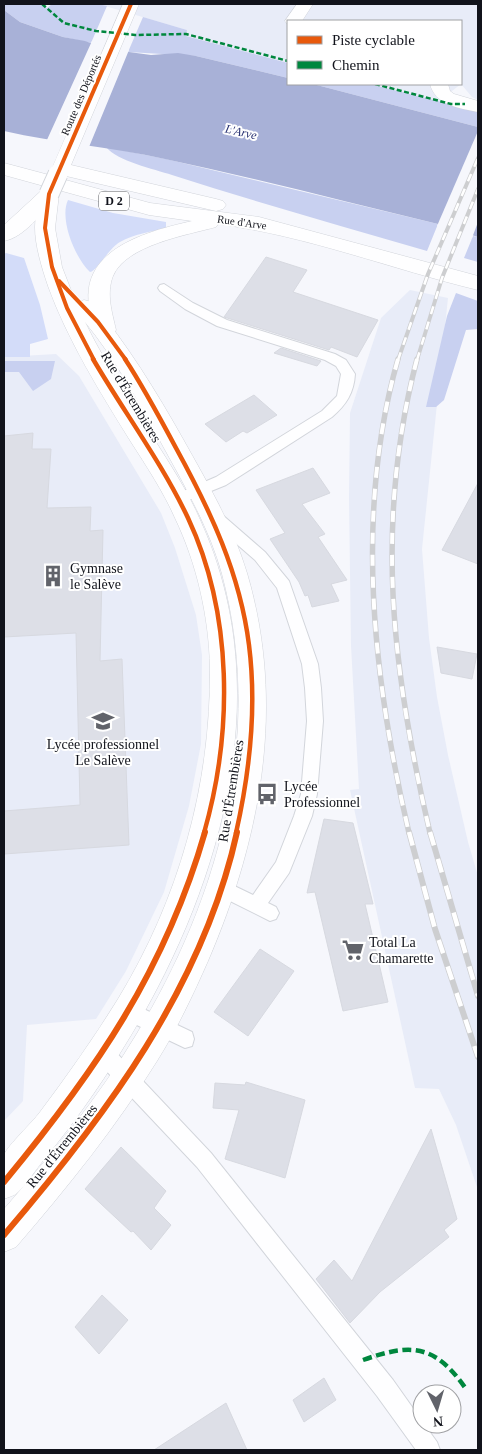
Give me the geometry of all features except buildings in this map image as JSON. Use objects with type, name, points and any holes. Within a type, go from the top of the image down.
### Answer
[{"type":"main road","name":"Route des Déportés","points":[[49,194],[131,4]]},
{"type":"main road","points":[[295,20],[305,4]]},
{"type":"main road","points":[[439,85],[442,93],[448,98],[478,107]]},
{"type":"main road","points":[[61,166],[199,199],[259,223]]},
{"type":"main road","name":"Rue d'Arve","points":[[4,169],[135,206],[171,213],[259,223],[370,251],[478,283]]},
{"type":"main road","points":[[4,234],[49,194]]},
{"type":"main road","name":"Rue d'Étrembières","points":[[4,1235],[85,1137],[128,1077],[160,1026],[195,956],[222,888],[236,837],[251,750],[253,694],[251,662],[241,596],[230,558],[197,502],[79,333],[66,305],[47,253],[44,227],[49,194]]},
{"type":"main road","points":[[105,330],[99,291],[103,276],[113,262],[133,246],[145,241],[227,219]]},
{"type":"main road","name":"Rue d'Étrembières","points":[[4,1182],[64,1108],[103,1052],[129,1011],[173,925],[194,871],[213,801],[223,728],[223,654],[216,605],[201,551],[197,502],[147,397],[105,330],[55,277]]},
{"type":"lane","points":[[164,288],[204,316],[242,330],[330,357],[341,363],[348,374],[345,392],[340,401],[325,416],[197,502],[260,556],[284,585],[310,664],[316,721],[309,794],[303,816],[283,868],[263,910],[222,888]]},
{"type":"lane","points":[[129,1011],[185,1039]]},
{"type":"lane","points":[[103,1052],[211,1168],[385,1388],[429,1450]]},
{"type":"shaded area","points":[[4,4],[38,4],[47,8],[52,4],[98,4],[107,6],[91,43],[63,37],[20,22],[4,10]]},
{"type":"shaded area","points":[[98,4],[478,4],[478,100],[472,97],[462,85],[462,20],[287,20],[287,63],[186,36],[187,30]]},
{"type":"shaded area","points":[[143,17],[187,30],[186,36],[287,63],[287,78],[196,56],[128,52]]},
{"type":"shaded area","points":[[317,85],[374,85],[478,111],[478,127]]},
{"type":"shaded area","points":[[374,85],[460,85],[439,101]]},
{"type":"shaded area","points":[[106,147],[166,159],[438,224],[427,251],[146,167],[118,156]]},
{"type":"shaded area","points":[[68,200],[113,213],[166,222],[166,228],[125,239],[116,245],[96,268],[90,272],[79,258],[70,238],[66,217]]},
{"type":"shaded area","points":[[473,236],[478,237],[478,262],[464,258]]},
{"type":"shaded area","points":[[4,254],[24,258],[40,305],[48,339],[30,344],[30,357],[4,357]]},
{"type":"shaded area","points":[[410,290],[448,298],[422,549],[429,638],[437,697],[448,755],[468,842],[478,876],[478,1190],[456,1125],[439,1089],[415,1088],[350,790],[359,789],[351,646],[350,413],[381,318]]},
{"type":"shaded area","points":[[456,293],[478,301],[478,329],[466,330],[444,400],[436,407],[426,407],[447,316]]},
{"type":"shaded area","name":"Lycée professionnel Le Salève","points":[[56,354],[79,376],[161,513],[175,548],[196,615],[202,655],[201,744],[189,806],[164,892],[126,971],[96,1019],[27,1025],[23,1101],[4,1121],[4,357]]},
{"type":"shaded area","points":[[4,361],[55,361],[51,379],[33,391],[19,372],[4,372]]},
{"type":"water","name":"L'Arve","points":[[4,10],[20,22],[63,37],[85,41],[107,49],[151,55],[178,53],[196,56],[287,78],[287,85],[317,85],[478,127],[478,237],[438,224],[199,166],[4,131]]},
{"type":"pier","points":[[92,41],[107,47],[129,50],[89,147],[46,142]]},
{"type":"pier","points":[[478,131],[478,222],[472,238],[437,226]]},
{"type":"railway","points":[[398,360],[428,274],[478,158]]},
{"type":"railway","points":[[417,360],[442,278],[478,189]]},
{"type":"railway","points":[[398,359],[384,417],[376,476],[373,596],[386,716],[396,775],[409,833]]},
{"type":"railway","points":[[417,359],[404,420],[396,479],[392,538],[393,597],[406,714],[430,833]]},
{"type":"railway","points":[[409,832],[435,929],[478,1057]]},
{"type":"railway","points":[[430,832],[478,996]]},
{"type":"marked path","points":[[42,4],[64,23],[96,31],[135,35],[186,34],[287,61]]},
{"type":"marked path","points":[[379,85],[451,104],[465,104]]},
{"type":"marked path","points":[[363,1360],[400,1349],[421,1351],[447,1366],[466,1389]]},
{"type":"cycle path","points":[[4,1182],[49,1127],[92,1069],[131,1008],[164,944],[191,878],[211,810],[222,739],[223,667],[219,623],[204,559],[188,518],[178,499],[112,392],[67,308],[52,267],[45,228],[49,194],[131,4]]},
{"type":"cycle path","points":[[4,1235],[97,1122],[147,1047],[181,985],[210,920],[232,853],[247,784],[253,714],[249,645],[235,576],[217,528],[187,468],[144,389],[124,357],[98,322],[59,281]]},
{"type":"place","name":"Gymnase le Salève","points":[[53,576]]},
{"type":"place","name":"Lycée professionnel Le Salève","points":[[103,721]]},
{"type":"place","name":"Lycée Professionnel","points":[[267,794]]},
{"type":"place","name":"Total La Chamarette","points":[[353,950]]}]
